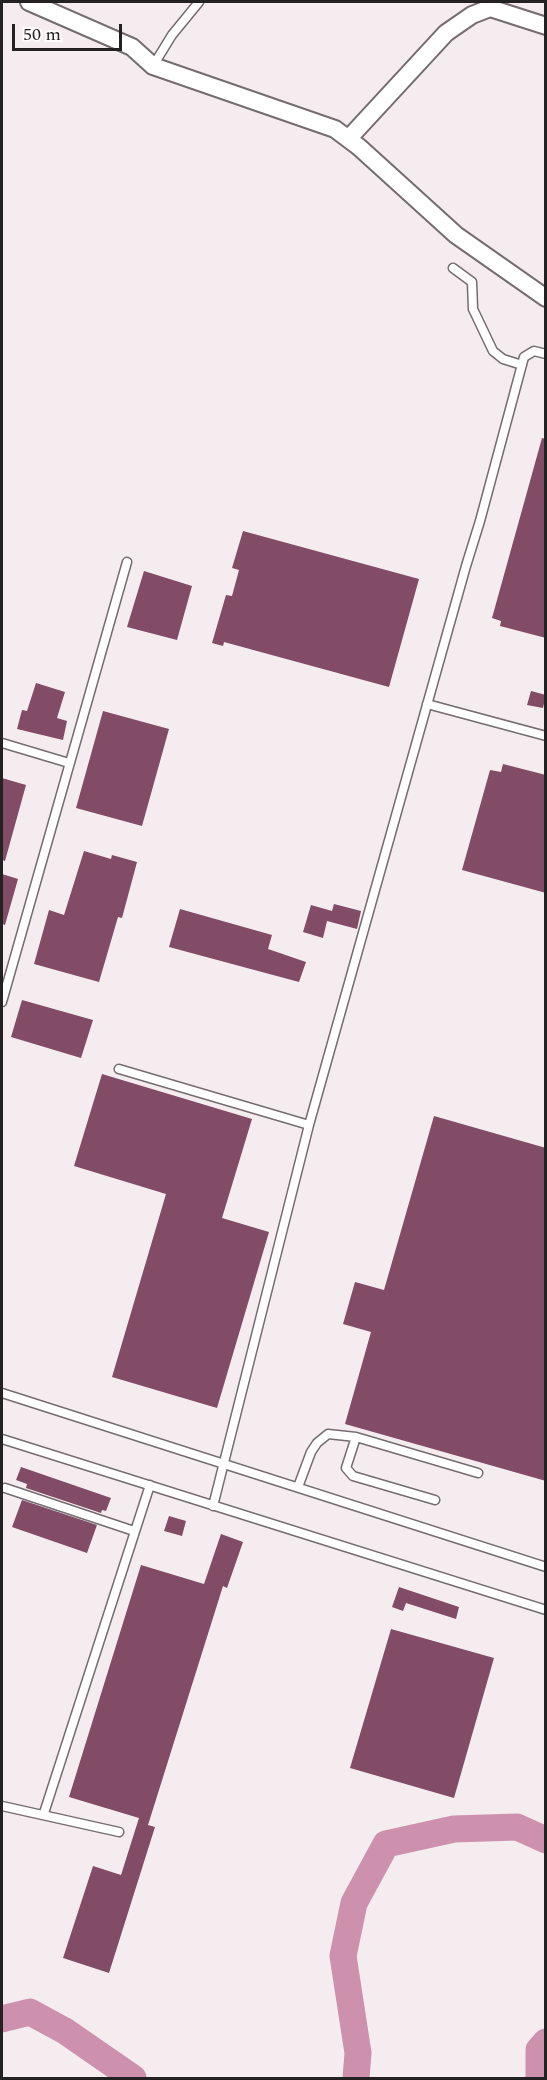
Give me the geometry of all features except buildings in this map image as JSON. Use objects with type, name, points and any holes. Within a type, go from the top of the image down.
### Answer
[{"type":"street","points":[[29,2],[132,47],[153,66],[335,129],[349,138],[456,235],[546,298]]},
{"type":"street","points":[[349,138],[446,33],[465,19],[490,8],[546,26]]},
{"type":"lane","points":[[153,66],[172,34],[199,2]]},
{"type":"lane","points":[[453,268],[472,282],[473,309],[494,351],[503,359],[522,365]]},
{"type":"lane","points":[[213,1506],[309,1125],[522,365],[527,354],[534,351],[546,354]]},
{"type":"lane","points":[[2,1002],[127,562]]},
{"type":"lane","points":[[427,704],[546,736]]},
{"type":"lane","points":[[2,743],[69,763]]},
{"type":"lane","points":[[119,1069],[309,1125]]},
{"type":"lane","points":[[2,1393],[546,1567]]},
{"type":"lane","points":[[298,1487],[311,1452],[322,1437],[328,1434],[356,1437],[478,1473]]},
{"type":"lane","points":[[356,1437],[346,1468],[353,1476],[435,1500]]},
{"type":"lane","points":[[2,1441],[150,1485],[546,1610]]},
{"type":"lane","points":[[44,1813],[150,1485]]},
{"type":"lane","points":[[5,1488],[134,1532]]},
{"type":"lane","points":[[2,1806],[44,1813],[119,1832]]},
{"type":"waterway","points":[[356,2078],[358,2053],[343,1956],[354,1903],[386,1844],[454,1829],[517,1827],[546,1840]]},
{"type":"waterway","points":[[2,2019],[30,2012],[65,2031],[133,2078]]},
{"type":"waterway","points":[[539,2078],[539,2050],[546,2042]]}]
